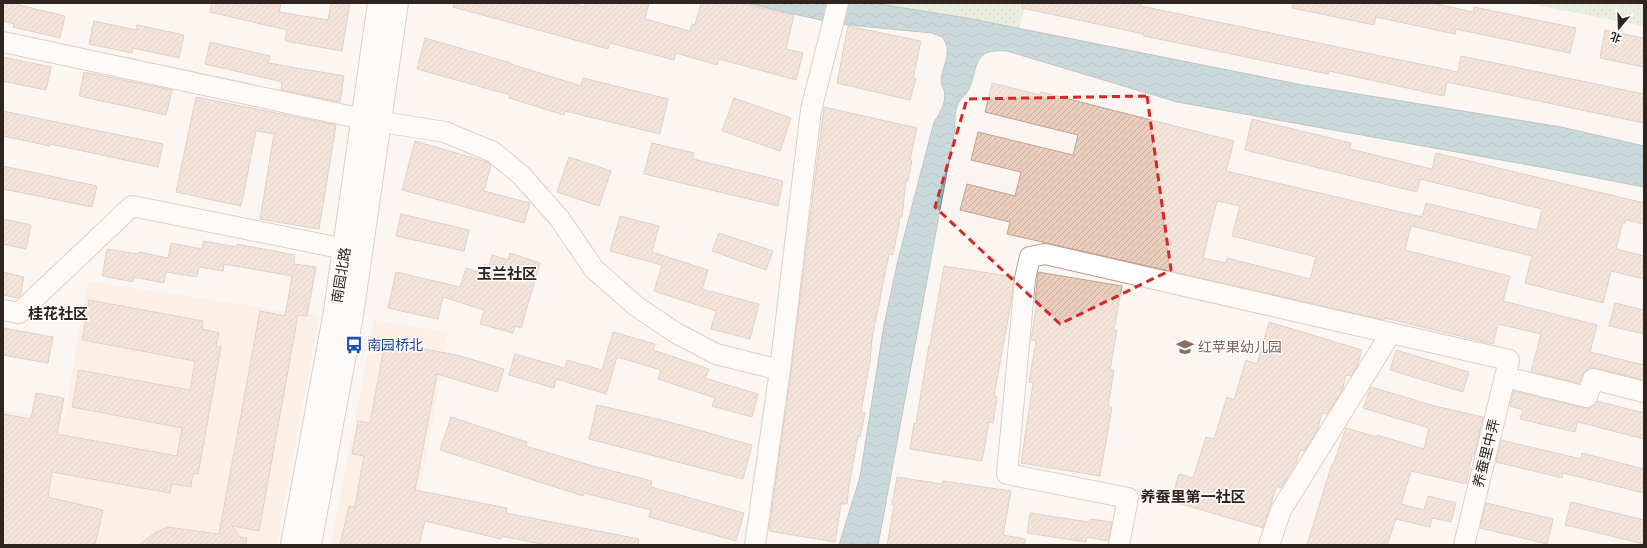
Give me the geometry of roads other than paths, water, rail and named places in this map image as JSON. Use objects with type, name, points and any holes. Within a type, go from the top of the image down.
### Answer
[{"type":"main road","name":"南园北路","points":[[310,545],[352,315],[372,120],[379,3]]},
{"type":"main road","name":"南园北路","points":[[292,545],[323,380],[345,249],[397,3]]},
{"type":"street","points":[[755,545],[780,370],[811,110],[838,3]]},
{"type":"street","points":[[3,42],[372,120],[445,132],[493,152],[521,175],[559,218],[594,269],[636,306],[676,334],[716,354],[780,370]]},
{"type":"street","points":[[3,310],[19,313],[132,206],[345,249]]},
{"type":"street","points":[[1119,545],[1128,498],[1007,474],[1025,279],[1030,257],[1045,254],[1391,333],[1507,369],[1588,397],[1593,380],[1644,392]]},
{"type":"street","points":[[1269,545],[1281,510],[1391,333]]},
{"type":"street","name":"养蚕里中弄","points":[[1464,545],[1507,369]]},
{"type":"water","points":[[746,3],[872,3],[967,18],[1303,85],[1561,127],[1644,146],[1644,187],[1177,102],[1007,51],[988,52],[979,60],[969,89],[959,102],[956,110],[955,129],[878,545],[839,545],[860,477],[884,325],[898,260],[934,122],[941,111],[945,99],[941,81],[947,48],[942,37],[932,33],[838,24]]},
{"type":"place","name":"南园桥北","points":[[354,345]]},
{"type":"place","name":"红苹果幼儿园","points":[[1185,347]]},
{"type":"district","name":"玉兰社区","points":[[507,274]]},
{"type":"district","name":"桂花社区","points":[[58,314]]},
{"type":"district","name":"养蚕里第一社区","points":[[1193,497]]}]
